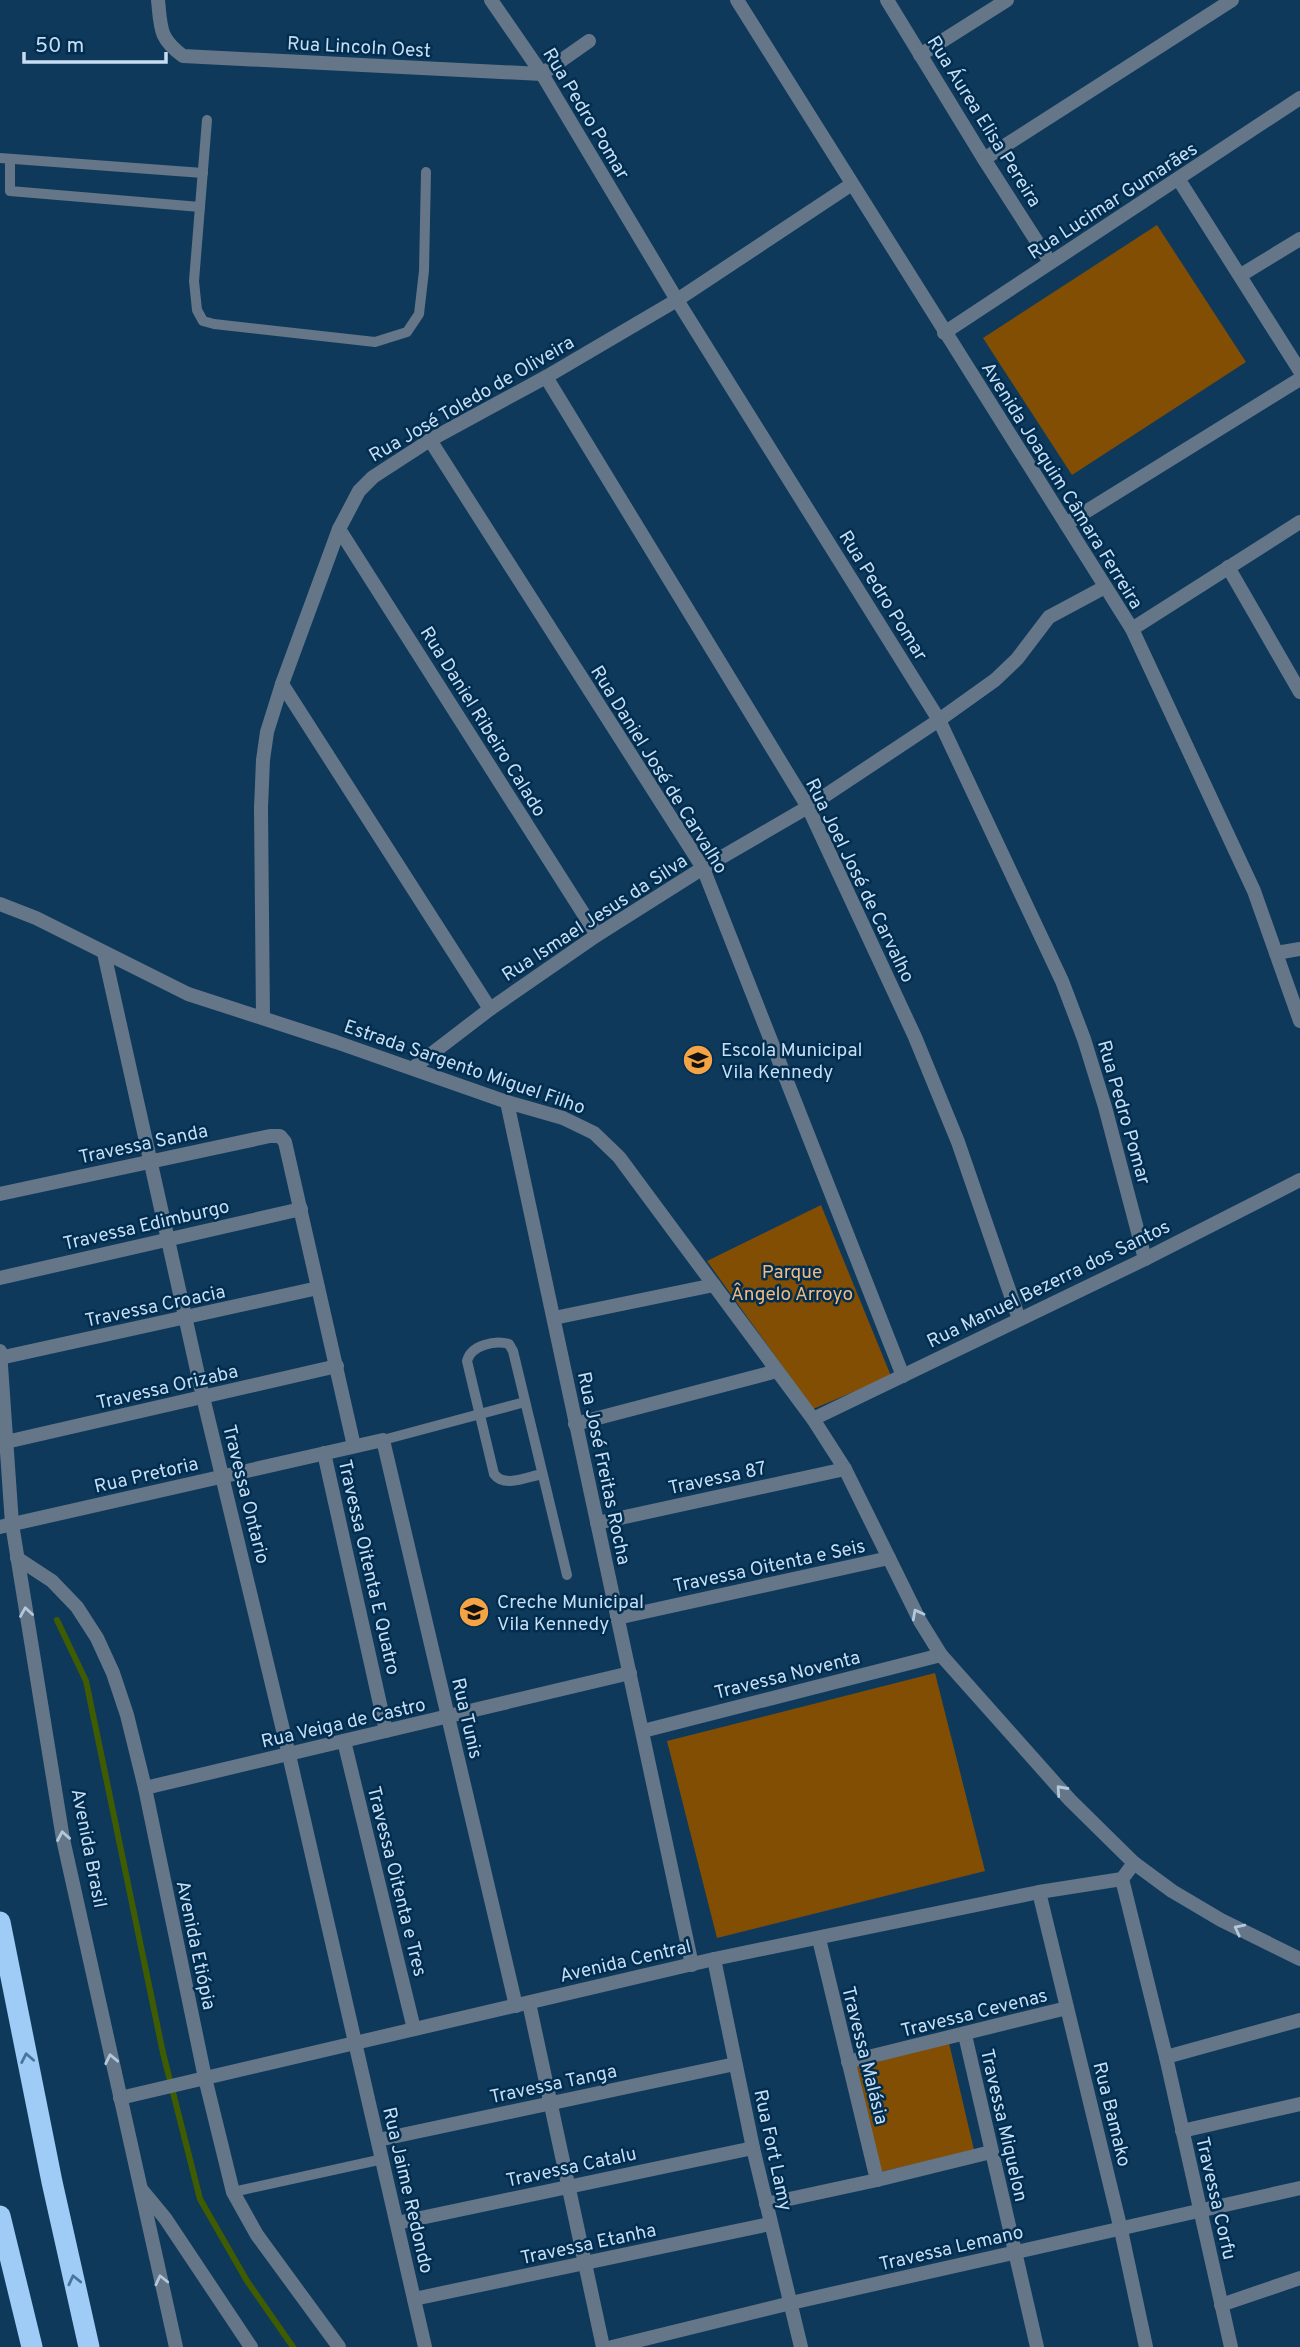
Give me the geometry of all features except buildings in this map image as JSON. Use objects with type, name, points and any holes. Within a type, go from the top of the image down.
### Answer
[{"type":"highway","points":[[0,1922],[52,2182],[89,2347]]},
{"type":"highway","points":[[0,2216],[32,2347]]},
{"type":"street","name":"Rua Lincoln Oest","points":[[158,0],[162,30],[168,44],[183,56],[542,74]]},
{"type":"street","name":"Rua Pedro Pomar","points":[[491,0],[542,74],[677,300],[939,720],[1070,1004],[1105,1107],[1145,1259]]},
{"type":"street","name":"Avenida Joaquim Câmara Ferreira","points":[[737,0],[1132,629],[1245,870],[1300,1021]]},
{"type":"street","name":"Rua Áurea Elisa Pereira","points":[[887,0],[984,159],[1051,262]]},
{"type":"street","points":[[920,55],[1007,0]]},
{"type":"street","points":[[984,159],[1232,0]]},
{"type":"street","points":[[542,74],[589,41]]},
{"type":"street","name":"Rua Lucimar Gumarães","points":[[944,333],[1300,98]]},
{"type":"street","points":[[1179,180],[1300,371]]},
{"type":"street","name":"Rua José Toledo de Oliveira","points":[[263,1018],[261,808],[267,732],[339,528],[359,491],[373,477],[430,440],[546,377],[677,300],[852,184]]},
{"type":"street","points":[[1241,275],[1300,239]]},
{"type":"street","name":"Rua Joel José de Carvalho","points":[[546,377],[808,807],[925,1060],[958,1142],[1019,1319]]},
{"type":"street","points":[[1066,524],[1300,379]]},
{"type":"street","name":"Rua Daniel José de Carvalho","points":[[430,440],[703,868],[903,1376]]},
{"type":"street","points":[[1132,629],[1300,522]]},
{"type":"street","name":"Rua Daniel Ribeiro Calado","points":[[339,528],[597,935]]},
{"type":"street","points":[[1228,568],[1294,663],[1300,692]]},
{"type":"street","name":"Rua Ismael Jesus da Silva","points":[[413,1068],[490,1009],[597,935],[703,868],[808,807],[939,720],[1017,659],[1049,617],[1105,587]]},
{"type":"street","points":[[282,684],[490,1009]]},
{"type":"street","name":"Estrada Sargento Miguel Filho","points":[[0,904],[36,918],[188,994],[507,1102],[563,1118],[594,1133],[619,1157],[813,1419],[845,1469],[920,1621],[941,1655],[1070,1800],[1135,1863],[1172,1891],[1221,1920],[1300,1959]]},
{"type":"street","points":[[1276,953],[1300,948]]},
{"type":"street","name":"Travessa Ontario","points":[[104,953],[203,1397],[356,2042]]},
{"type":"street","name":"Rua José Freitas Rocha","points":[[507,1102],[692,1965]]},
{"type":"street","name":"Travessa Sanda","points":[[0,1194],[280,1136],[287,1149],[300,1209]]},
{"type":"street","name":"Rua Manuel Bezerra dos Santos","points":[[813,1419],[1145,1259],[1300,1180]]},
{"type":"street","points":[[300,1209],[354,1446]]},
{"type":"street","name":"Travessa Edimburgo","points":[[0,1278],[300,1209]]},
{"type":"street","points":[[554,1318],[714,1285]]},
{"type":"street","name":"Travessa Croacia","points":[[1,1358],[318,1288]]},
{"type":"street","name":"Avenida Brasil","points":[[0,1351],[6,1442],[6,1526],[17,1558],[63,1839],[176,2347]]},
{"type":"street","name":"Travessa Orizaba","points":[[6,1442],[337,1366]]},
{"type":"street","points":[[575,1424],[777,1371]]},
{"type":"street","name":"Rua Pretoria","points":[[6,1526],[383,1440]]},
{"type":"street","name":"Rua Tunis","points":[[383,1440],[448,1717],[522,2004],[551,2104],[603,2347]]},
{"type":"street","name":"Travessa Oitenta E Quatro","points":[[324,1453],[386,1731]]},
{"type":"street","name":"Travessa 87","points":[[597,1523],[845,1469]]},
{"type":"street","name":"Avenida Etiópia","points":[[17,1558],[52,1581],[77,1607],[97,1638],[113,1673],[127,1715],[145,1788],[205,2078],[233,2192],[257,2235],[339,2347]]},
{"type":"street","name":"Travessa Oitenta e Seis","points":[[617,1618],[889,1558]]},
{"type":"street","name":"Travessa Noventa","points":[[643,1731],[941,1655]]},
{"type":"street","name":"Rua Veiga de Castro","points":[[145,1788],[630,1673]]},
{"type":"street","name":"Travessa Oitenta e Tres","points":[[344,1741],[414,2029]]},
{"type":"street","points":[[1122,1879],[1135,1863]]},
{"type":"street","name":"Avenida Central","points":[[120,2098],[713,1959],[1038,1892],[1122,1879]]},
{"type":"street","name":"Travessa Corfu","points":[[1122,1879],[1166,2057],[1231,2347]]},
{"type":"street","name":"Rua Bamako","points":[[1038,1892],[1121,2230],[1146,2347]]},
{"type":"street","name":"Travessa Malásia","points":[[819,1939],[877,2180]]},
{"type":"street","name":"Rua Fort Lamy","points":[[713,1959],[770,2224],[801,2347]]},
{"type":"street","name":"Travessa Cevenas","points":[[848,2062],[1067,2008]]},
{"type":"street","points":[[1166,2057],[1300,2020]]},
{"type":"street","name":"Travessa Miquelon","points":[[965,2035],[1037,2347]]},
{"type":"street","name":"Rua Jaime Redondo","points":[[356,2042],[425,2347]]},
{"type":"street","name":"Travessa Tanga","points":[[378,2140],[736,2064]]},
{"type":"street","points":[[1182,2132],[1300,2104]]},
{"type":"street","name":"Travessa Catalu","points":[[397,2223],[753,2148]]},
{"type":"street","points":[[766,2204],[991,2152]]},
{"type":"street","name":"Travessa Lemano","points":[[612,2347],[790,2303],[1300,2188]]},
{"type":"street","points":[[141,2189],[165,2218],[251,2347]]},
{"type":"street","name":"Travessa Etanha","points":[[414,2299],[770,2224]]},
{"type":"street","points":[[1221,2305],[1300,2278]]},
{"type":"lane","points":[[206,120],[194,281],[197,310],[203,321],[214,324],[375,342],[407,332],[419,314],[424,271],[426,172]]},
{"type":"lane","points":[[200,207],[10,191],[5,158],[203,173]]},
{"type":"lane","points":[[542,1474],[504,1482],[497,1479],[467,1361],[468,1355],[476,1348],[496,1342],[509,1344],[513,1351],[567,1575]]},
{"type":"lane","points":[[383,1440],[525,1402]]},
{"type":"lane","points":[[233,2192],[383,2159]]},
{"type":"green space","points":[[1157,225],[1246,362],[1072,475],[983,338]]},
{"type":"green space","name":"Parque Ângelo Arroyo","points":[[821,1205],[891,1376],[813,1409],[707,1261]]},
{"type":"green space","points":[[935,1673],[985,1871],[717,1938],[667,1741]]},
{"type":"green space","points":[[949,2043],[974,2150],[880,2172],[853,2068]]},
{"type":"waterway","points":[[57,1620],[86,1681],[163,2053],[200,2199],[247,2281],[293,2347]]},
{"type":"place","name":"Escola Municipal Vila Kennedy","points":[[698,1060]]},
{"type":"place","name":"Creche Municipal Vila Kennedy","points":[[474,1612]]}]
